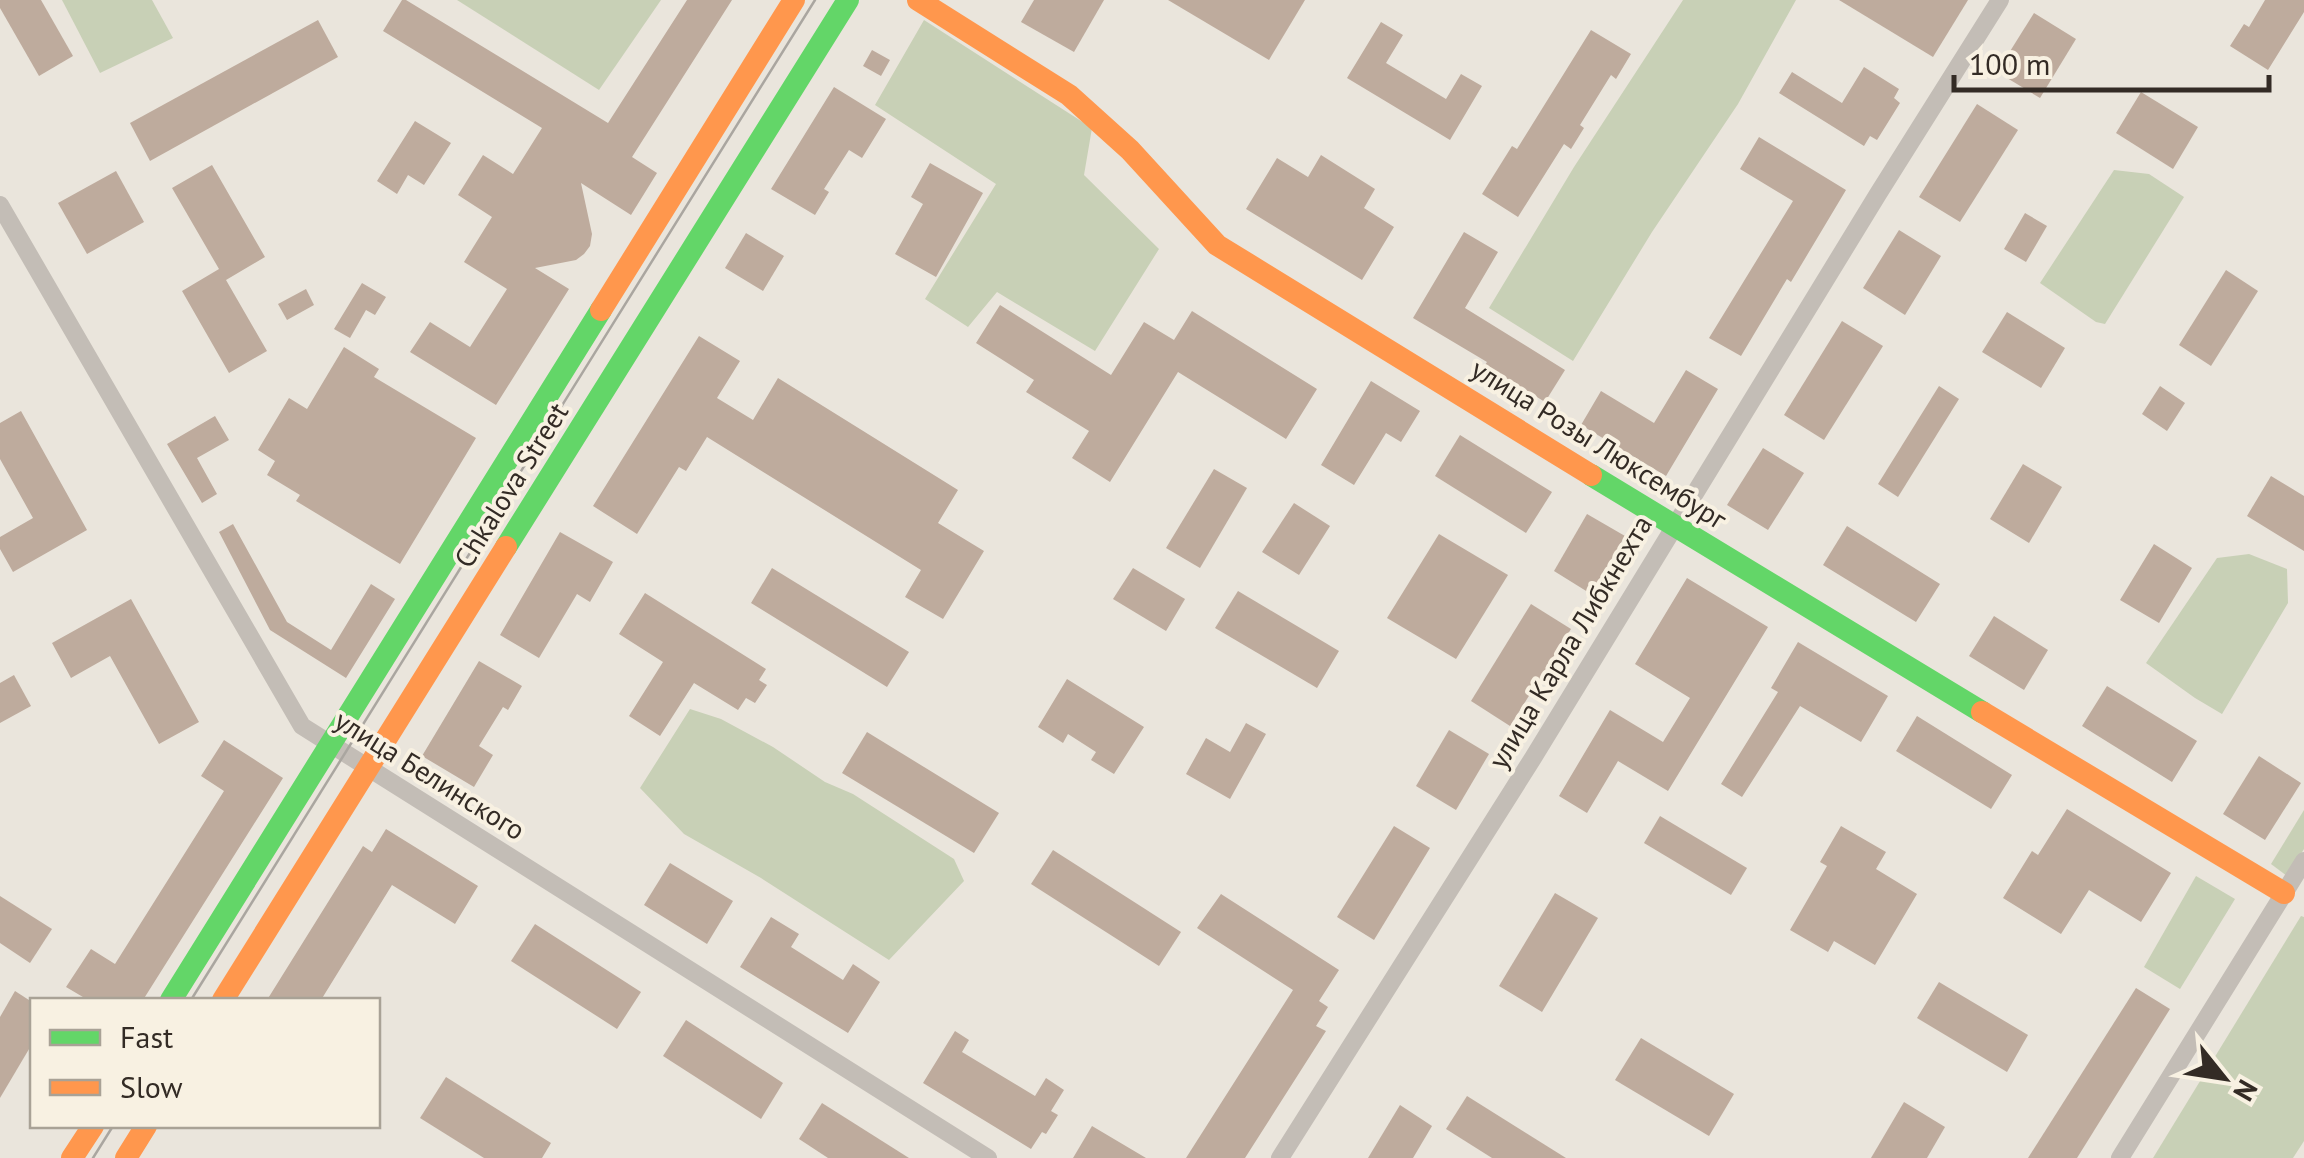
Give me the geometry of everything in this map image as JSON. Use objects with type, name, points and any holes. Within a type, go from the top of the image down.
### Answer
[{"type":"main road","name":"Chkalova Street","points":[[172,998],[794,0]]},
{"type":"main road","name":"Chkalova Street","points":[[224,998],[848,0]]},
{"type":"main road","name":"улица Розы Люксембург","points":[[918,0],[1070,95],[1130,150],[1218,245],[2284,893]]},
{"type":"main road","points":[[72,1158],[92,1128]]},
{"type":"main road","points":[[126,1158],[145,1128]]},
{"type":"street","name":"улица Карла Либкнехта","points":[[1280,1158],[2000,0]]},
{"type":"street","name":"улица Белинского","points":[[0,206],[302,726],[980,1156]]},
{"type":"street","points":[[2120,1158],[2304,861]]},
{"type":"green space","points":[[62,0],[152,0],[173,38],[100,73]]},
{"type":"green space","points":[[457,0],[661,0],[599,90]]},
{"type":"green space","points":[[1683,0],[1796,0],[1738,104],[1652,232],[1573,361],[1489,308],[1574,167]]},
{"type":"green space","points":[[924,20],[1092,128],[1084,175],[1159,249],[1095,351],[997,292],[968,327],[925,299],[996,184],[875,105]]},
{"type":"green space","points":[[2114,170],[2149,174],[2184,197],[2105,324],[2096,322],[2040,283]]},
{"type":"green space","points":[[2249,554],[2287,569],[2288,603],[2222,714],[2146,663],[2217,558]]},
{"type":"green space","points":[[690,709],[721,719],[825,782],[853,794],[954,859],[964,881],[889,960],[684,834],[640,788]]},
{"type":"green space","points":[[2304,810],[2304,849],[2287,876],[2271,864]]},
{"type":"green space","points":[[2196,876],[2235,899],[2180,989],[2144,967]]},
{"type":"green space","points":[[2301,916],[2304,1141],[2293,1158],[2153,1158]]},
{"type":"building","points":[[0,0],[41,0],[73,56],[39,76],[0,8]]},
{"type":"building","points":[[402,0],[608,123],[687,0],[732,0],[632,157],[657,173],[631,215],[581,183],[592,234],[590,246],[576,260],[535,268],[569,289],[496,405],[410,352],[430,322],[470,347],[507,289],[464,262],[492,217],[458,195],[483,155],[513,174],[542,128],[383,31]]},
{"type":"building","points":[[1034,0],[1104,0],[1074,52],[1021,22]]},
{"type":"building","points":[[1168,0],[1305,0],[1269,60]]},
{"type":"building","points":[[1839,0],[1968,0],[1933,57]]},
{"type":"building","points":[[2265,0],[2304,0],[2304,12],[2268,70],[2230,46],[2244,24],[2249,27]]},
{"type":"building","points":[[2034,13],[2076,39],[2040,98],[1997,72]]},
{"type":"building","points":[[318,20],[338,57],[150,161],[130,123]]},
{"type":"building","points":[[1381,22],[1403,35],[1386,63],[1446,99],[1461,74],[1482,86],[1450,140],[1347,78]]},
{"type":"building","points":[[1591,30],[1631,54],[1616,79],[1611,75],[1580,125],[1584,128],[1571,149],[1564,144],[1518,217],[1482,194],[1512,146],[1517,149]]},
{"type":"building","points":[[872,50],[890,60],[881,76],[863,66]]},
{"type":"building","points":[[1864,67],[1899,89],[1894,98],[1900,103],[1877,140],[1870,136],[1864,146],[1779,93],[1792,72],[1842,103]]},
{"type":"building","points":[[834,87],[886,119],[862,158],[849,150],[824,189],[829,192],[815,215],[771,189]]},
{"type":"building","points":[[2141,92],[2198,127],[2173,169],[2116,133]]},
{"type":"building","points":[[1977,104],[2018,130],[1960,222],[1919,197]]},
{"type":"building","points":[[415,121],[451,143],[424,185],[408,175],[397,194],[377,181]]},
{"type":"building","points":[[1759,137],[1846,190],[1741,356],[1709,338],[1793,201],[1740,169]]},
{"type":"building","points":[[1321,155],[1375,189],[1364,208],[1394,227],[1362,280],[1246,209],[1277,158],[1308,177]]},
{"type":"building","points":[[930,163],[983,193],[936,277],[895,254],[923,204],[911,197]]},
{"type":"building","points":[[212,165],[265,257],[226,280],[267,351],[229,373],[182,291],[219,269],[172,188]]},
{"type":"building","points":[[116,171],[144,222],[87,254],[58,203]]},
{"type":"building","points":[[2025,213],[2047,226],[2026,262],[2004,249]]},
{"type":"building","points":[[1899,230],[1941,256],[1905,315],[1863,288]]},
{"type":"building","points":[[1464,232],[1498,252],[1465,308],[1565,370],[1545,402],[1413,318]]},
{"type":"building","points":[[746,233],[784,256],[763,291],[725,268]]},
{"type":"building","points":[[2226,270],[2258,291],[2211,366],[2179,345]]},
{"type":"building","points":[[362,283],[386,297],[375,315],[366,310],[350,338],[334,329]]},
{"type":"building","points":[[306,289],[314,305],[287,320],[278,304]]},
{"type":"building","points":[[1000,305],[1111,375],[1144,322],[1174,340],[1192,311],[1317,389],[1286,439],[1178,372],[1110,482],[1072,458],[1089,431],[1026,392],[1034,380],[976,343]]},
{"type":"building","points":[[2007,312],[2065,348],[2041,388],[1982,352]]},
{"type":"building","points":[[1842,321],[1883,346],[1824,440],[1784,415]]},
{"type":"building","points":[[699,336],[740,361],[717,398],[753,420],[778,378],[958,490],[938,523],[984,551],[943,619],[905,597],[921,570],[707,437],[686,471],[679,467],[637,534],[593,506]]},
{"type":"building","points":[[344,347],[379,369],[374,377],[476,438],[400,564],[296,501],[300,495],[267,475],[275,461],[258,450],[289,398],[307,409]]},
{"type":"building","points":[[1686,370],[1718,389],[1666,476],[1581,425],[1601,391],[1654,423]]},
{"type":"building","points":[[1371,381],[1420,411],[1401,442],[1386,433],[1354,485],[1321,465]]},
{"type":"building","points":[[1939,386],[1959,399],[1898,497],[1878,484]]},
{"type":"building","points":[[2160,386],[2185,403],[2167,431],[2142,414]]},
{"type":"building","points":[[21,411],[87,530],[13,572],[0,549],[0,537],[33,518],[0,459],[0,423]]},
{"type":"building","points":[[215,416],[229,440],[197,458],[217,494],[202,503],[167,444]]},
{"type":"building","points":[[1460,435],[1552,492],[1526,533],[1435,476]]},
{"type":"building","points":[[1763,448],[1804,473],[1768,530],[1727,505]]},
{"type":"building","points":[[2023,464],[2062,487],[2029,543],[1990,519]]},
{"type":"building","points":[[1214,469],[1247,488],[1200,568],[1166,548]]},
{"type":"building","points":[[2271,476],[2304,496],[2304,551],[2247,516]]},
{"type":"building","points":[[1294,503],[1330,526],[1299,575],[1262,552]]},
{"type":"building","points":[[1587,514],[1625,536],[1591,594],[1554,571]]},
{"type":"building","points":[[233,524],[287,622],[331,650],[371,584],[395,599],[346,678],[270,630],[219,532]]},
{"type":"building","points":[[1847,526],[1940,584],[1916,622],[1823,565]]},
{"type":"building","points":[[560,532],[613,562],[590,602],[577,594],[539,658],[500,635]]},
{"type":"building","points":[[1439,534],[1508,575],[1456,659],[1387,618]]},
{"type":"building","points":[[2154,544],[2192,568],[2159,623],[2120,600]]},
{"type":"building","points":[[772,568],[909,652],[887,687],[751,603]]},
{"type":"building","points":[[1133,568],[1185,599],[1166,631],[1113,599]]},
{"type":"building","points":[[1687,578],[1768,627],[1668,791],[1618,761],[1587,813],[1559,796],[1610,710],[1663,742],[1690,698],[1635,664]]},
{"type":"building","points":[[1238,591],[1339,651],[1317,688],[1215,628]]},
{"type":"building","points":[[645,593],[766,669],[759,680],[767,685],[755,703],[746,698],[738,710],[694,683],[660,736],[629,716],[663,662],[619,634]]},
{"type":"building","points":[[131,599],[199,722],[159,744],[110,656],[71,678],[52,643]]},
{"type":"building","points":[[1531,604],[1571,629],[1510,726],[1471,701]]},
{"type":"building","points":[[1994,616],[2048,650],[2024,690],[1969,656]]},
{"type":"building","points":[[1798,642],[1888,696],[1861,742],[1800,706],[1742,797],[1721,784],[1778,692],[1771,688]]},
{"type":"building","points":[[479,661],[522,686],[508,710],[503,707],[479,746],[493,755],[474,787],[422,756]]},
{"type":"building","points":[[14,675],[31,706],[0,723],[0,683]]},
{"type":"building","points":[[1067,679],[1144,727],[1114,774],[1091,760],[1096,752],[1068,734],[1063,743],[1038,727]]},
{"type":"building","points":[[2107,686],[2197,741],[2172,782],[2082,726]]},
{"type":"building","points":[[1917,716],[2012,775],[1991,809],[1896,751]]},
{"type":"building","points":[[1246,723],[1266,734],[1230,799],[1186,774],[1206,738],[1230,752]]},
{"type":"building","points":[[1449,730],[1489,754],[1456,810],[1416,786]]},
{"type":"building","points":[[867,732],[999,813],[974,853],[842,773]]},
{"type":"building","points":[[224,740],[283,778],[144,998],[85,998],[66,987],[91,949],[115,964],[224,791],[201,776]]},
{"type":"building","points":[[2259,756],[2301,783],[2265,840],[2223,814]]},
{"type":"building","points":[[2067,809],[2171,873],[2141,922],[2089,890],[2061,934],[2003,898],[2032,851],[2038,855]]},
{"type":"building","points":[[1660,816],[1747,868],[1731,895],[1644,843]]},
{"type":"building","points":[[1394,826],[1430,848],[1374,940],[1337,917]]},
{"type":"building","points":[[1841,826],[1886,852],[1876,869],[1917,894],[1875,965],[1834,941],[1828,952],[1790,930],[1827,866],[1820,862]]},
{"type":"building","points":[[386,829],[478,886],[455,924],[392,885],[322,998],[268,998],[363,846],[372,852]]},
{"type":"building","points":[[1053,850],[1181,932],[1159,966],[1031,884]]},
{"type":"building","points":[[670,863],[733,901],[707,944],[644,905]]},
{"type":"building","points":[[1555,893],[1598,918],[1542,1012],[1499,986]]},
{"type":"building","points":[[1221,894],[1339,970],[1319,1001],[1328,1007],[1316,1026],[1326,1031],[1245,1158],[1186,1158],[1293,990],[1197,928]]},
{"type":"building","points":[[0,896],[52,929],[30,963],[0,943]]},
{"type":"building","points":[[771,917],[799,934],[791,947],[843,980],[853,964],[880,982],[848,1033],[740,967]]},
{"type":"building","points":[[535,924],[641,992],[617,1029],[511,961]]},
{"type":"building","points":[[1939,982],[2028,1035],[2007,1072],[1917,1018]]},
{"type":"building","points":[[2136,988],[2170,1009],[2077,1158],[2028,1158]]},
{"type":"building","points":[[15,991],[30,1001],[30,1047],[0,1098],[0,1017]]},
{"type":"building","points":[[686,1020],[783,1083],[761,1119],[663,1056]]},
{"type":"building","points":[[955,1031],[969,1040],[962,1052],[1035,1096],[1046,1078],[1064,1090],[1051,1111],[1058,1115],[1031,1149],[923,1083]]},
{"type":"building","points":[[1641,1038],[1734,1094],[1709,1136],[1615,1080]]},
{"type":"building","points":[[446,1077],[551,1143],[542,1158],[484,1158],[420,1118]]},
{"type":"building","points":[[1467,1096],[1566,1158],[1492,1158],[1446,1129]]},
{"type":"building","points":[[1904,1102],[1945,1127],[1927,1158],[1871,1158]]},
{"type":"building","points":[[822,1103],[909,1158],[828,1158],[799,1139]]},
{"type":"building","points":[[1400,1105],[1432,1126],[1413,1158],[1368,1158]]},
{"type":"building","points":[[1092,1126],[1146,1158],[1073,1158]]},
{"type":"tram line","points":[[192,998],[815,0]]},
{"type":"tram line","points":[[93,1158],[112,1128]]},
{"type":"traffic: fast","points":[[506,547],[848,0]]},
{"type":"traffic: fast","points":[[172,998],[601,310]]},
{"type":"traffic: fast","points":[[1591,475],[1982,712]]},
{"type":"traffic: slow","points":[[601,310],[794,0]]},
{"type":"traffic: slow","points":[[918,0],[1069,95],[1130,150],[1217,245],[1591,475]]},
{"type":"traffic: slow","points":[[224,998],[506,547]]},
{"type":"traffic: slow","points":[[1982,712],[2284,893]]},
{"type":"traffic: slow","points":[[72,1158],[92,1128]]},
{"type":"traffic: slow","points":[[126,1158],[145,1128]]}]
